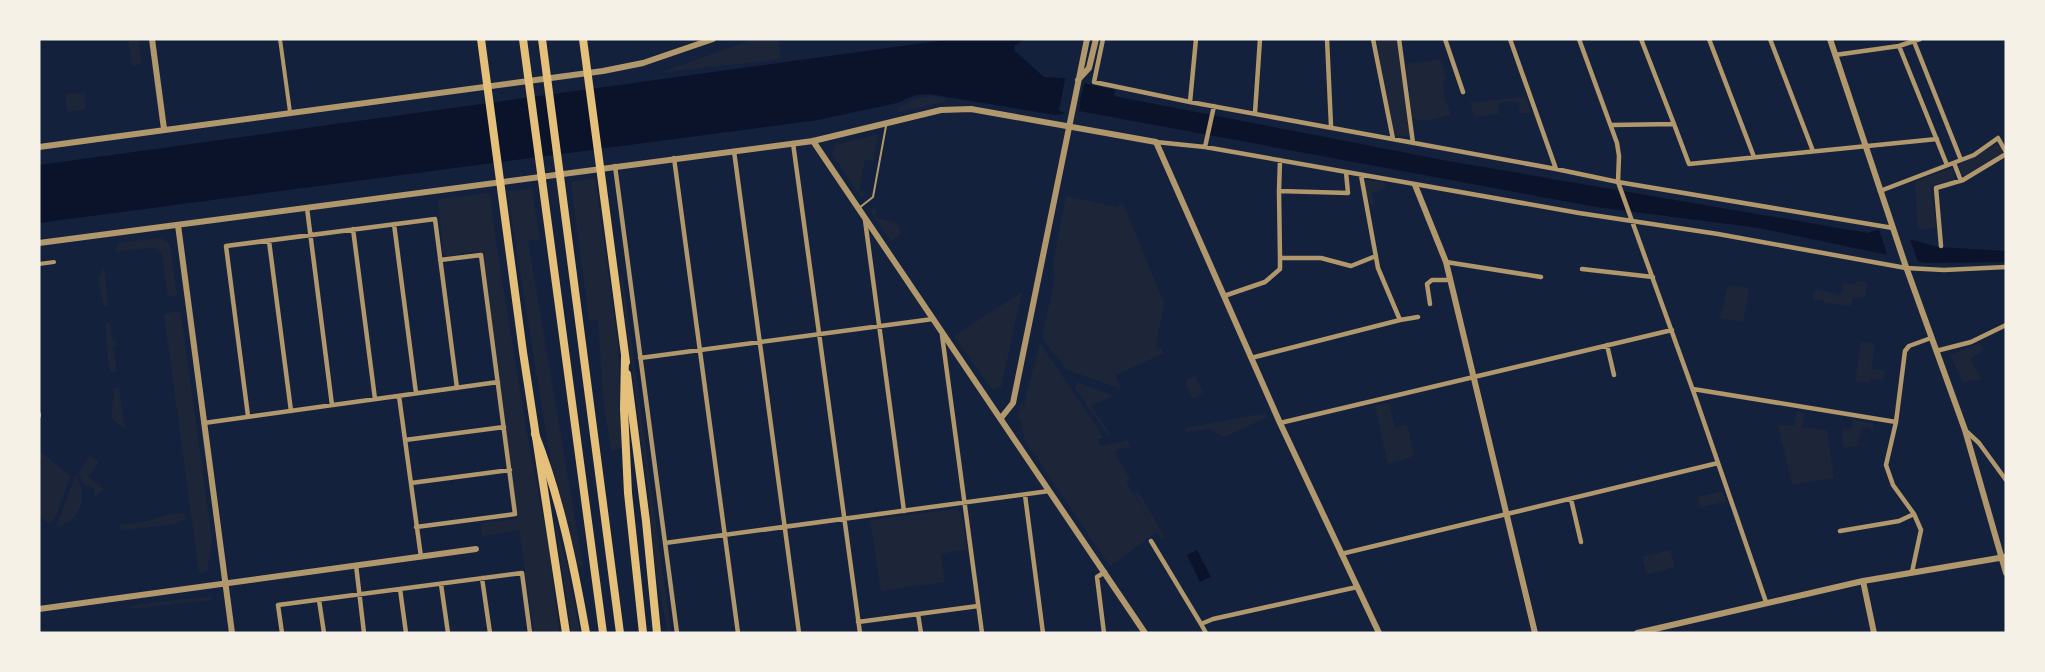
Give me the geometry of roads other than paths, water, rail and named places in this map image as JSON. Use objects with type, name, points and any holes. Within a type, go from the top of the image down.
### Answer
[{"type":"highway","points":[[481,39],[535,434],[555,547],[567,633]]},
{"type":"highway","points":[[523,39],[602,628]]},
{"type":"highway","points":[[542,39],[620,633]]},
{"type":"highway","points":[[583,39],[646,521],[657,633]]},
{"type":"highway","points":[[625,357],[624,409],[628,493],[643,633]]},
{"type":"highway","points":[[535,434],[545,459],[567,544],[586,633]]},
{"type":"street","points":[[152,39],[164,129]]},
{"type":"street","points":[[280,39],[290,112]]},
{"type":"street","points":[[39,147],[603,71],[642,63],[713,39]]},
{"type":"street","points":[[1001,418],[1013,403],[1087,39]]},
{"type":"street","points":[[1077,81],[1089,68],[1096,39]]},
{"type":"street","points":[[1103,39],[1094,82],[1213,109],[1255,113],[1331,126],[1611,179],[1619,185],[1894,230]]},
{"type":"street","points":[[1190,102],[1196,39]]},
{"type":"street","points":[[1255,113],[1260,39]]},
{"type":"street","points":[[1327,39],[1331,126]]},
{"type":"street","points":[[1373,39],[1393,139]]},
{"type":"street","points":[[1399,39],[1413,143]]},
{"type":"street","points":[[1444,39],[1463,92]]},
{"type":"street","points":[[1510,39],[1556,169]]},
{"type":"street","points":[[1579,39],[1612,125],[1619,156],[1619,185],[1693,389],[1766,602]]},
{"type":"street","points":[[1641,39],[1689,164],[1937,139]]},
{"type":"street","points":[[1709,39],[1754,158]]},
{"type":"street","points":[[1770,39],[1813,151]]},
{"type":"street","points":[[1830,39],[1880,191],[1965,430],[2004,557],[2006,573]]},
{"type":"street","points":[[1835,55],[1899,46],[1920,39]]},
{"type":"street","points":[[1913,40],[1961,160]]},
{"type":"street","points":[[1899,46],[1947,165]]},
{"type":"street","points":[[39,243],[813,141],[941,110],[972,109],[1156,142],[1205,147],[1415,185],[1906,266],[1944,270],[2006,267]]},
{"type":"street","points":[[1205,147],[1213,109]]},
{"type":"street","points":[[1612,125],[1674,124]]},
{"type":"street","points":[[1880,191],[1961,160],[1981,151],[1998,138],[2006,153],[1961,181],[1936,188],[1941,246]]},
{"type":"street","points":[[813,141],[1145,633]]},
{"type":"street","points":[[1156,142],[1280,423],[1379,633]]},
{"type":"street","points":[[793,143],[860,633]]},
{"type":"street","points":[[734,151],[798,633]]},
{"type":"street","points":[[674,158],[738,633]]},
{"type":"street","points":[[1224,296],[1265,282],[1280,269],[1280,160]]},
{"type":"street","points":[[1954,163],[1961,181]]},
{"type":"street","points":[[615,166],[676,633]]},
{"type":"street","points":[[1279,191],[1348,193],[1346,172]]},
{"type":"street","points":[[1361,175],[1378,268],[1400,320]]},
{"type":"street","points":[[1415,185],[1446,262],[1535,633]]},
{"type":"street","points":[[307,208],[332,405]]},
{"type":"street","points":[[248,416],[226,246],[435,219],[457,388]]},
{"type":"street","points":[[865,220],[904,511]]},
{"type":"street","points":[[394,224],[416,393]]},
{"type":"street","points":[[178,225],[232,633]]},
{"type":"street","points":[[353,230],[375,399]]},
{"type":"street","points":[[269,241],[291,411]]},
{"type":"street","points":[[416,527],[515,514],[482,255],[440,260]]},
{"type":"street","points":[[1280,258],[1321,258],[1351,266],[1376,256]]},
{"type":"street","points":[[39,264],[54,262]]},
{"type":"street","points":[[1446,262],[1541,277]]},
{"type":"street","points":[[1582,269],[1653,277]]},
{"type":"street","points":[[1430,304],[1426,287],[1430,282],[1450,280]]},
{"type":"street","points":[[1421,298],[1428,297]]},
{"type":"street","points":[[1251,358],[1418,317]]},
{"type":"street","points":[[640,358],[933,319]]},
{"type":"street","points":[[1936,351],[1971,342],[2006,325]]},
{"type":"street","points":[[1280,423],[1672,330]]},
{"type":"street","points":[[942,332],[982,633]]},
{"type":"street","points":[[1912,572],[1922,530],[1914,514],[1896,490],[1888,472],[1888,453],[1896,422],[1905,351],[1909,346],[1931,338]]},
{"type":"street","points":[[1607,345],[1614,375]]},
{"type":"street","points":[[203,423],[498,382]]},
{"type":"street","points":[[1693,389],[1896,422]]},
{"type":"street","points":[[399,396],[421,557]]},
{"type":"street","points":[[405,440],[504,427]]},
{"type":"street","points":[[1965,430],[1978,442],[2006,480]]},
{"type":"street","points":[[1341,554],[1718,463]]},
{"type":"street","points":[[411,483],[510,470]]},
{"type":"street","points":[[665,543],[1049,491]]},
{"type":"street","points":[[1024,495],[1043,633]]},
{"type":"street","points":[[1571,498],[1581,542]]},
{"type":"street","points":[[1840,531],[1899,521],[1914,514]]},
{"type":"street","points":[[1151,541],[1206,633]]},
{"type":"street","points":[[39,609],[476,549]]},
{"type":"street","points":[[1637,633],[1863,581],[2004,557]]},
{"type":"street","points":[[356,565],[364,633]]},
{"type":"street","points":[[1104,633],[1096,577],[1105,572]]},
{"type":"street","points":[[282,633],[278,606],[522,573],[530,633]]},
{"type":"street","points":[[482,578],[490,633]]},
{"type":"street","points":[[1863,581],[1874,633]]},
{"type":"street","points":[[441,584],[448,633]]},
{"type":"street","points":[[1201,624],[1213,619],[1357,587]]},
{"type":"street","points":[[400,589],[406,633]]},
{"type":"street","points":[[319,600],[324,633]]},
{"type":"street","points":[[858,621],[978,606]]},
{"type":"street","points":[[918,614],[921,633]]},
{"type":"lane","points":[[857,209],[873,197],[886,123]]}]
